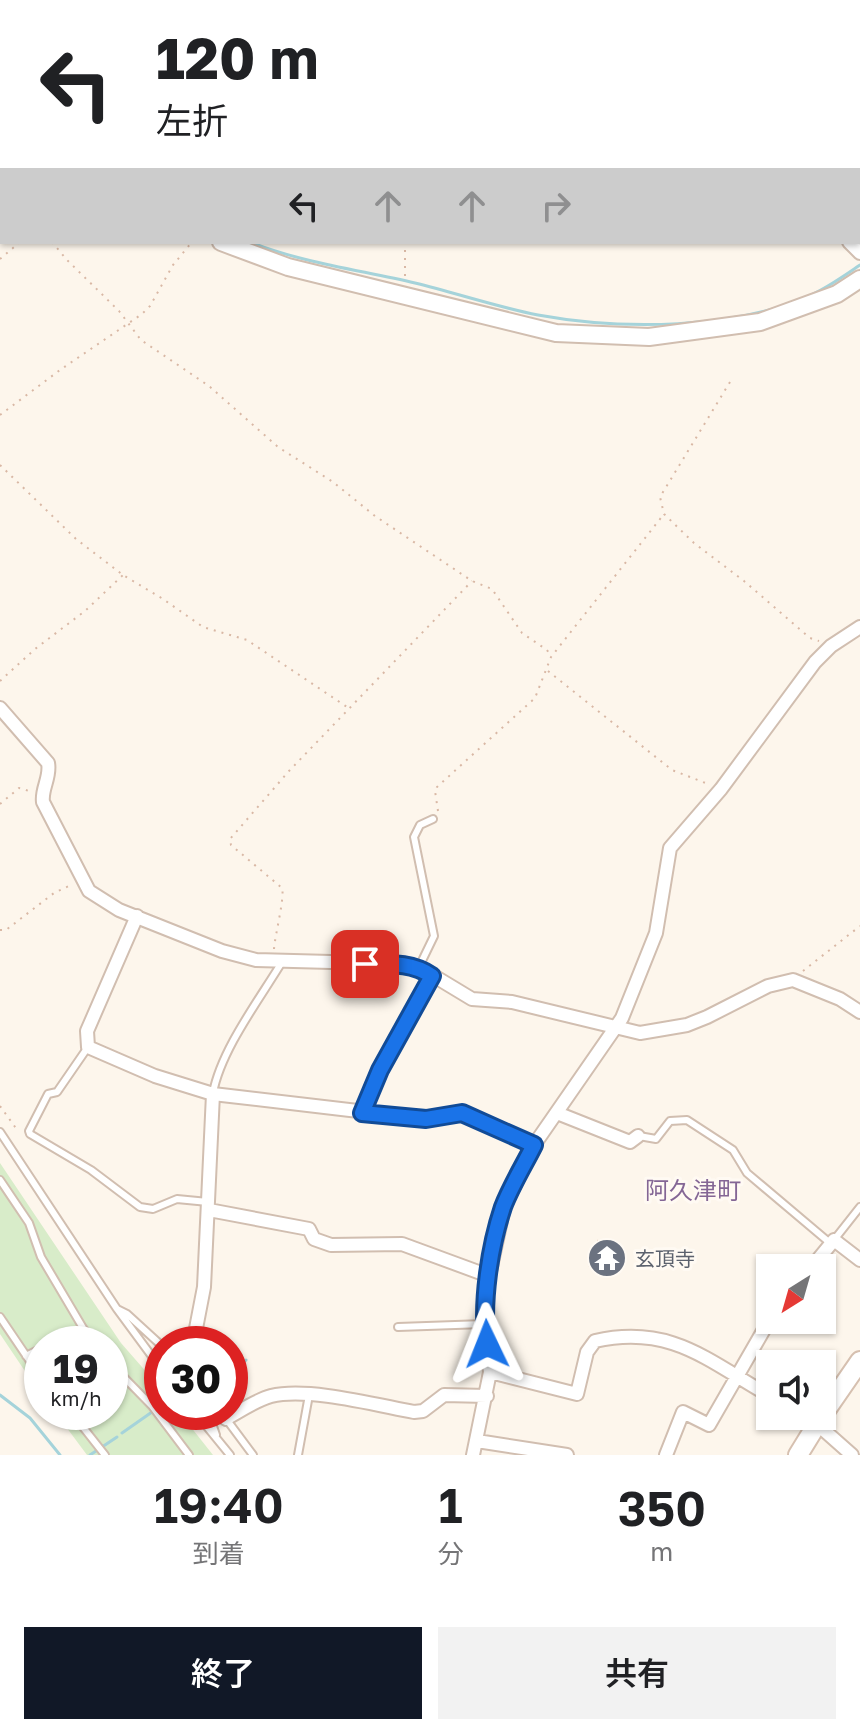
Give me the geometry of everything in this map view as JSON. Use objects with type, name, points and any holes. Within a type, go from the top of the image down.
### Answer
[{"type":"main road","points":[[836,1392],[860,1361]]},
{"type":"main road","points":[[798,1455],[810,1430]]},
{"type":"street","points":[[226,244],[288,267],[556,333],[649,337],[772,319],[837,294],[860,279]]},
{"type":"street","points":[[473,1455],[490,1372],[484,1324],[489,1276],[504,1207],[534,1145],[628,1005],[656,933],[670,848],[721,789],[815,662],[831,646],[860,627]]},
{"type":"street","points":[[0,708],[48,763],[43,802],[89,891],[119,910],[232,954],[277,962],[406,964],[419,967],[472,999],[512,1002],[640,1033],[687,1025],[768,986],[793,980],[829,994],[860,1012]]},
{"type":"street","points":[[137,916],[87,1031],[88,1047],[155,1076],[213,1094],[426,1119],[462,1113],[534,1145]]},
{"type":"street","points":[[196,1326],[204,1287],[210,1206],[213,1094]]},
{"type":"street","points":[[557,1113],[630,1142],[638,1136]]},
{"type":"street","points":[[210,1206],[309,1229],[314,1239],[331,1245],[402,1244],[489,1276]]},
{"type":"street","points":[[822,1254],[832,1242],[860,1260]]},
{"type":"street","points":[[666,1455],[683,1412],[709,1425],[761,1334]]},
{"type":"street","points":[[490,1372],[577,1394],[587,1352],[595,1341],[615,1336],[640,1336],[662,1338],[687,1347],[756,1388]]},
{"type":"street","points":[[248,1406],[270,1396],[309,1395],[414,1412],[423,1411],[444,1395],[487,1396]]},
{"type":"street","points":[[828,1430],[852,1455]]},
{"type":"street","points":[[477,1441],[567,1455]]},
{"type":"lane","points":[[419,967],[434,936],[415,833],[420,825],[433,819]]},
{"type":"lane","points":[[213,1094],[227,1057],[277,962]]},
{"type":"lane","points":[[362,1113],[380,1070],[432,976]]},
{"type":"lane","points":[[88,1047],[57,1092],[48,1094],[30,1134],[91,1170],[140,1207],[153,1209],[177,1199],[210,1206]]},
{"type":"lane","points":[[638,1136],[656,1139],[670,1121],[687,1120],[733,1150],[747,1173],[832,1242],[860,1207]]},
{"type":"lane","points":[[0,1132],[144,1346]]},
{"type":"lane","points":[[0,1180],[29,1223],[41,1257],[82,1326]]},
{"type":"lane","points":[[117,1309],[144,1330]]},
{"type":"lane","points":[[0,1317],[24,1353]]},
{"type":"lane","points":[[398,1327],[484,1324]]},
{"type":"lane","points":[[128,1381],[152,1406],[189,1455]]},
{"type":"lane","points":[[298,1455],[309,1395]]},
{"type":"lane","points":[[85,1430],[105,1455]]},
{"type":"lane","points":[[209,1430],[230,1455]]},
{"type":"lane","points":[[214,1430],[218,1441]]},
{"type":"lane","points":[[234,1430],[253,1455]]},
{"type":"path","points":[[0,259],[18,244]]},
{"type":"path","points":[[54,244],[119,311],[141,340],[217,392],[278,447],[333,482],[375,516],[472,581],[492,589],[522,633],[547,650],[551,657]]},
{"type":"path","points":[[0,415],[150,306],[173,265],[190,244]]},
{"type":"path","points":[[405,244],[405,296]]},
{"type":"path","points":[[730,382],[660,497],[664,514],[694,543],[810,638],[831,646]]},
{"type":"path","points":[[0,465],[76,539],[123,575],[203,627],[247,640],[350,709]]},
{"type":"path","points":[[433,819],[438,812],[437,787],[535,698],[551,657],[664,514]]},
{"type":"path","points":[[0,681],[35,649],[85,611],[123,575]]},
{"type":"path","points":[[277,962],[276,922],[284,895],[282,888],[231,845],[230,839],[289,771],[472,581]]},
{"type":"path","points":[[548,670],[672,770],[721,789]]},
{"type":"path","points":[[0,804],[19,788],[42,794]]},
{"type":"path","points":[[0,930],[6,930],[54,893],[83,880]]},
{"type":"path","points":[[793,980],[860,926]]},
{"type":"path","points":[[0,1106],[18,1131],[30,1134]]},
{"type":"green space","points":[[0,1163],[110,1326],[24,1326],[24,1370],[0,1334]]},
{"type":"green space","points":[[128,1351],[144,1369],[144,1430],[193,1430],[213,1455],[87,1455],[68,1430],[128,1430]]},
{"type":"building","name":"玄頂寺","points":[[598,1241],[623,1249],[615,1274],[590,1266]]},
{"type":"waterway","points":[[256,244],[311,261],[415,283],[523,312],[605,323],[678,324],[750,315],[813,294],[860,265]]},
{"type":"waterway","points":[[0,1395],[30,1418],[60,1455]]},
{"type":"waterway","points":[[122,1433],[144,1418]]},
{"type":"waterway","points":[[90,1455],[117,1437]]},
{"type":"place","name":"玄頂寺","points":[[607,1258]]},
{"type":"district","name":"阿久津町","points":[[693,1189]]},
{"type":"route","points":[[365,964],[406,964],[419,967],[432,976],[380,1070],[362,1113],[426,1119],[462,1113],[534,1145],[504,1207],[497,1235],[485,1306],[487,1344]]}]
